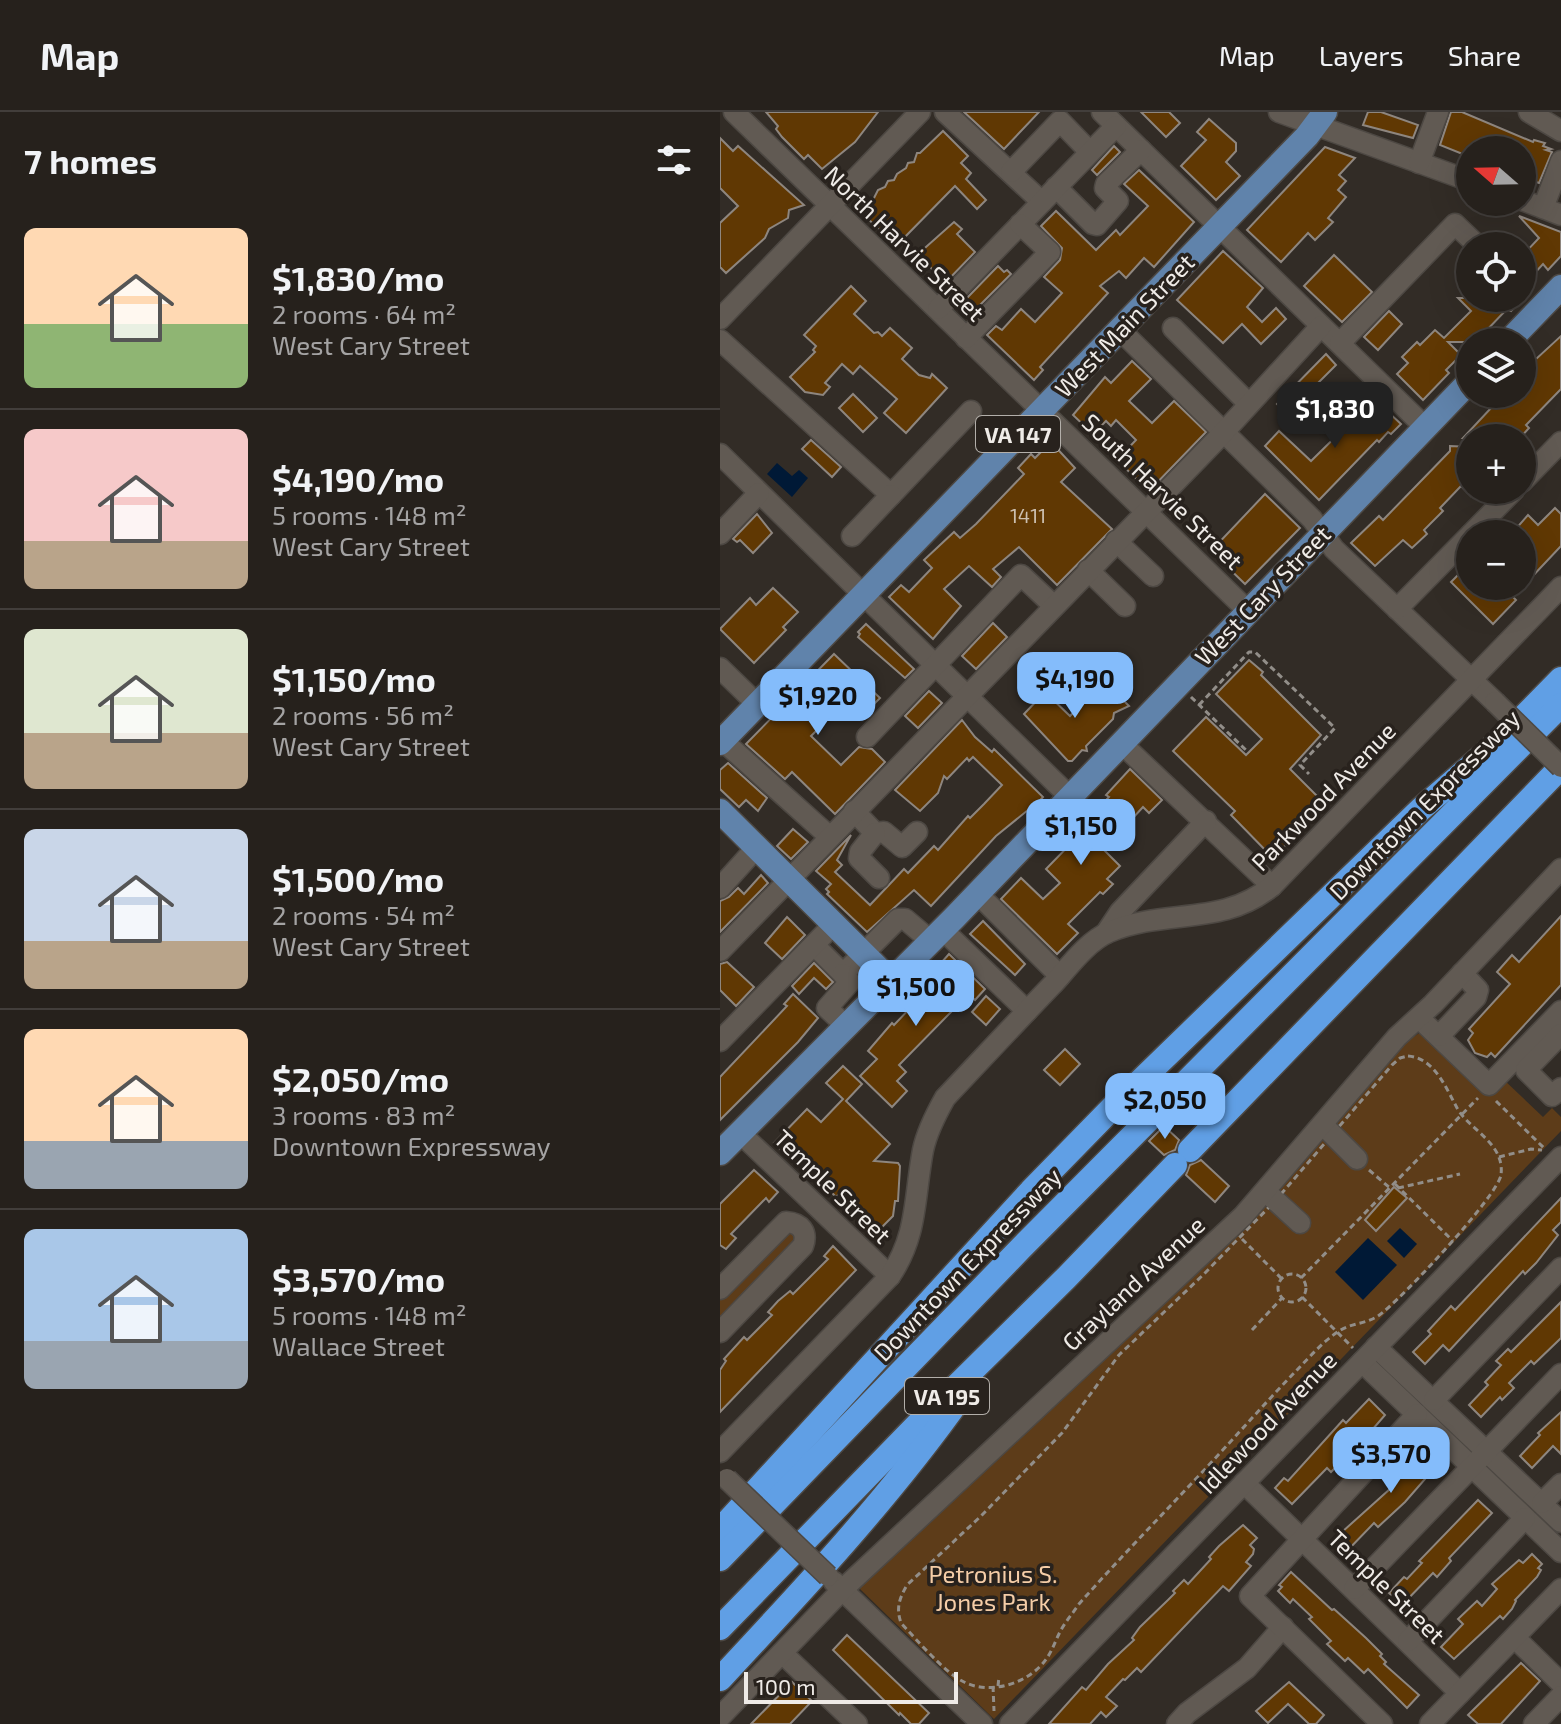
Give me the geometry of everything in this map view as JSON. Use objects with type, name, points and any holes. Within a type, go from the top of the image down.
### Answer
[{"type":"highway","points":[[1421,809],[1561,662]]},
{"type":"highway","points":[[720,1530],[1031,1191],[1122,1098],[1421,809],[1500,741],[1561,679]]},
{"type":"highway","name":"Downtown Expressway","points":[[720,1559],[1021,1248],[1561,705]]},
{"type":"highway","name":"VA 195","points":[[720,1628],[1561,767]]},
{"type":"highway","points":[[720,1679],[805,1588],[915,1458],[998,1345]]},
{"type":"highway","points":[[720,1508],[866,1371]]},
{"type":"main road","name":"West Main Street","points":[[721,742],[1321,119]]},
{"type":"main road","points":[[1521,328],[1561,287]]},
{"type":"main road","name":"West Cary Street","points":[[720,1153],[937,936],[1456,395]]},
{"type":"main road","points":[[720,811],[891,981]]},
{"type":"street","name":"North Harvie Street","points":[[734,112],[829,207],[1042,409]]},
{"type":"street","points":[[720,319],[920,112]]},
{"type":"street","points":[[945,112],[1011,172],[1097,225],[1118,201],[1105,188],[1106,184],[1141,150]]},
{"type":"street","points":[[1279,112],[1321,119],[1456,176]]},
{"type":"street","points":[[1419,163],[1438,112]]},
{"type":"street","points":[[1529,112],[1561,131]]},
{"type":"street","points":[[938,309],[1090,152],[1109,119],[1425,427]]},
{"type":"street","points":[[1011,172],[1060,121],[1090,152]]},
{"type":"street","points":[[1552,211],[1561,161]]},
{"type":"street","points":[[966,338],[1050,252],[1020,224]]},
{"type":"street","points":[[1340,343],[1455,224],[1463,232]]},
{"type":"street","points":[[720,951],[1224,432],[1321,326]]},
{"type":"street","points":[[1173,328],[1249,404]]},
{"type":"street","points":[[1120,330],[1312,519],[1334,549],[1561,767]]},
{"type":"street","points":[[720,340],[891,495]]},
{"type":"street","name":"South Harvie Street","points":[[1042,409],[1247,610]]},
{"type":"street","points":[[852,536],[971,411]]},
{"type":"street","points":[[1536,468],[1561,442]]},
{"type":"street","points":[[720,454],[1069,796]]},
{"type":"street","points":[[720,534],[759,493]]},
{"type":"street","points":[[1484,520],[1500,504]]},
{"type":"street","points":[[1116,541],[1153,576]]},
{"type":"street","points":[[1397,609],[1456,548]]},
{"type":"street","points":[[1088,570],[1125,606]]},
{"type":"street","points":[[867,737],[1021,575],[1053,605]]},
{"type":"street","name":"Parkwood Avenue","points":[[720,1452],[890,1276],[907,1246],[923,1149],[945,1098],[1060,976],[1106,933],[1138,922],[1232,910],[1254,901],[1561,587]]},
{"type":"street","points":[[720,668],[757,704]]},
{"type":"street","points":[[721,742],[830,837]]},
{"type":"street","points":[[1121,743],[1272,886]]},
{"type":"street","points":[[854,811],[875,833]]},
{"type":"street","points":[[1106,933],[1120,912],[1206,821]]},
{"type":"street","points":[[879,878],[859,858],[875,833],[884,832],[902,847],[917,832]]},
{"type":"street","points":[[720,888],[757,847]]},
{"type":"street","name":"Grayland Avenue","points":[[720,1717],[782,1653],[835,1583],[1270,1195],[1328,1130],[1397,1037],[1419,1018],[1561,869]]},
{"type":"street","points":[[977,893],[1060,976]]},
{"type":"street","points":[[843,974],[898,919],[905,919],[937,936],[1027,1011]]},
{"type":"street","points":[[720,1041],[834,924]]},
{"type":"street","points":[[814,945],[850,982],[827,1008],[846,1026]]},
{"type":"street","points":[[1439,1036],[1476,997],[1478,990],[1462,973]]},
{"type":"street","points":[[1520,1065],[1561,1011]]},
{"type":"street","points":[[1419,1018],[1487,1088],[1561,1034]]},
{"type":"street","points":[[1520,1065],[1552,1096],[1561,1088]]},
{"type":"street","points":[[1328,1130],[1357,1159]]},
{"type":"street","name":"Temple Street","points":[[740,1133],[890,1276]]},
{"type":"street","name":"Idlewood Avenue","points":[[996,1723],[1244,1483],[1364,1353],[1560,1160]]},
{"type":"street","points":[[1270,1195],[1300,1223]]},
{"type":"street","points":[[801,1227],[820,1208]]},
{"type":"street","points":[[720,1289],[786,1222],[801,1227],[806,1239],[803,1246],[720,1332]]},
{"type":"street","points":[[1434,1400],[1561,1268]]},
{"type":"street","points":[[1364,1353],[1434,1400],[1561,1522]]},
{"type":"street","points":[[1364,1353],[1417,1414],[1561,1552]]},
{"type":"street","points":[[1354,1589],[1561,1374]]},
{"type":"street","points":[[1382,1724],[1250,1596],[1417,1414]]},
{"type":"street","points":[[724,1475],[835,1583],[996,1723]]},
{"type":"street","name":"Temple Street","points":[[1244,1483],[1460,1693]]},
{"type":"street","points":[[1542,1503],[1561,1484]]},
{"type":"street","points":[[1408,1641],[1525,1518]]},
{"type":"street","points":[[1430,1724],[1561,1589]]},
{"type":"street","points":[[1177,1724],[1247,1668],[1283,1627]]},
{"type":"street","points":[[1515,1638],[1561,1683]]},
{"type":"street","points":[[782,1653],[857,1724]]},
{"type":"street","points":[[1534,1724],[1561,1696]]},
{"type":"path","points":[[1199,705],[1249,652],[1255,652],[1335,728],[1300,765],[1309,774]]},
{"type":"path","points":[[1191,697],[1249,753]]},
{"type":"path","points":[[1408,1056],[1417,1057],[1431,1066],[1460,1115],[1493,1144],[1500,1178],[1493,1191],[1453,1241],[1384,1311],[1369,1321],[1337,1332],[1296,1371],[1093,1588],[1062,1627],[1041,1665],[1026,1679],[996,1686],[964,1682],[912,1635],[901,1623],[897,1610],[900,1596],[919,1571],[965,1532],[1062,1433],[1133,1340],[1241,1237],[1270,1195],[1392,1065],[1408,1056]]},
{"type":"path","points":[[1301,1278],[1487,1088],[1546,1150],[1531,1149],[1497,1158]]},
{"type":"path","points":[[1357,1159],[1390,1188]]},
{"type":"path","points":[[1398,1188],[1460,1174]]},
{"type":"path","points":[[1394,1184],[1453,1241]]},
{"type":"path","points":[[1241,1237],[1282,1279]]},
{"type":"path","points":[[1294,1274],[1301,1278],[1306,1285],[1302,1297],[1290,1302],[1282,1298],[1278,1286],[1282,1279],[1294,1274]]},
{"type":"path","points":[[1302,1297],[1337,1332],[1364,1353]]},
{"type":"path","points":[[1252,1330],[1282,1298]]},
{"type":"path","points":[[996,1723],[996,1686],[999,1677]]},
{"type":"green space","name":"Petronius S. Jones Park","points":[[1421,1032],[1503,1079],[1543,1117],[1552,1108],[1561,1117],[1561,1131],[994,1719],[860,1589],[862,1583],[1276,1191],[1407,1041]]},
{"type":"green space","points":[[790,1230],[799,1240],[720,1325],[720,1297]]},
{"type":"water","points":[[777,463],[792,476],[799,470],[808,478],[792,497],[767,474]]},
{"type":"water","points":[[1400,1228],[1417,1244],[1404,1258],[1387,1241]]},
{"type":"water","points":[[1368,1238],[1397,1265],[1363,1300],[1335,1272]]},
{"type":"building","points":[[766,112],[878,112],[855,142],[822,169],[808,155],[804,159],[782,137],[776,129],[778,126]]},
{"type":"building","points":[[964,112],[1039,112],[1004,149]]},
{"type":"building","points":[[1141,112],[1169,112],[1180,123],[1166,137]]},
{"type":"building","points":[[1368,112],[1381,112],[1418,125],[1413,138],[1363,125]]},
{"type":"building","points":[[1451,112],[1462,112],[1519,136],[1456,136],[1456,151],[1440,145]]},
{"type":"building","points":[[1209,119],[1236,143],[1236,151],[1226,162],[1240,176],[1216,200],[1181,166],[1206,140],[1197,132]]},
{"type":"building","points":[[943,131],[968,156],[961,163],[971,173],[966,179],[986,200],[977,209],[955,186],[897,245],[858,210],[870,206],[878,190],[894,180],[908,163],[914,162],[917,153]]},
{"type":"building","points":[[720,138],[733,151],[738,146],[804,205],[789,210],[788,218],[769,229],[765,238],[726,273],[720,267],[720,223],[738,206],[720,188]]},
{"type":"building","points":[[1536,141],[1545,143],[1543,146],[1551,149],[1546,150],[1552,152],[1539,183],[1536,182]]},
{"type":"building","points":[[1114,146],[1120,152],[1097,175],[1092,170]]},
{"type":"building","points":[[1325,147],[1355,158],[1339,175],[1346,181],[1338,190],[1346,197],[1328,218],[1333,222],[1315,240],[1308,233],[1281,262],[1247,230]]},
{"type":"building","points":[[1139,170],[1194,222],[1154,267],[1144,258],[1126,278],[1119,271],[1100,286],[1108,293],[1040,367],[1043,370],[1034,380],[987,335],[996,326],[1002,330],[1021,309],[1035,322],[1062,293],[1044,277],[1060,260],[1062,248],[1041,226],[1056,211],[1096,250],[1116,230],[1120,235],[1148,206],[1124,184]]},
{"type":"building","points":[[1519,216],[1561,232],[1561,256],[1548,270],[1543,264],[1536,272],[1536,241],[1539,238]]},
{"type":"building","points":[[954,222],[962,229],[957,234],[975,252],[946,282],[917,255]]},
{"type":"building","points":[[1223,251],[1263,288],[1247,307],[1262,322],[1276,308],[1286,319],[1261,344],[1242,324],[1223,343],[1177,300]]},
{"type":"building","points":[[1334,255],[1372,292],[1342,322],[1304,286]]},
{"type":"building","points":[[998,266],[1011,274],[974,311],[966,299]]},
{"type":"building","points":[[851,286],[866,301],[854,314],[874,333],[882,336],[890,328],[912,348],[902,359],[919,375],[930,378],[932,374],[947,388],[906,433],[884,413],[897,399],[860,366],[853,374],[842,364],[825,383],[830,387],[823,395],[805,392],[790,377],[815,352],[816,346],[804,335]]},
{"type":"building","points":[[1389,311],[1402,324],[1378,350],[1364,337]]},
{"type":"building","points":[[1470,312],[1504,312],[1489,328],[1456,328],[1456,342],[1448,342],[1456,350],[1456,360],[1446,370],[1449,373],[1423,400],[1397,374],[1408,363],[1402,357],[1435,330],[1444,338]]},
{"type":"building","points":[[1561,336],[1561,389],[1527,424],[1476,424],[1491,408],[1536,408],[1536,359]]},
{"type":"building","points":[[1326,354],[1336,365],[1287,414],[1277,404]]},
{"type":"building","points":[[1132,361],[1151,379],[1129,401],[1152,423],[1174,401],[1206,432],[1149,491],[1117,460],[1136,440],[1116,420],[1111,426],[1106,421],[1093,434],[1073,415],[1105,377],[1111,383]]},
{"type":"building","points":[[853,394],[877,418],[863,432],[839,408]]},
{"type":"building","points":[[1374,399],[1401,424],[1379,442],[1377,440],[1319,500],[1265,446],[1279,431],[1311,461]]},
{"type":"building","points":[[811,440],[841,467],[832,477],[802,449]]},
{"type":"building","points":[[1051,442],[1075,468],[1061,482],[1112,529],[1057,585],[1019,547],[993,569],[1001,577],[992,587],[969,566],[944,589],[961,606],[933,639],[889,597],[901,585],[909,592],[932,568],[924,560],[954,532],[960,538],[976,524],[1024,474],[1018,468],[1031,454],[1035,458]]},
{"type":"building","points":[[1450,446],[1456,446],[1456,491],[1440,508],[1443,511],[1424,530],[1427,534],[1412,548],[1403,540],[1375,566],[1351,543],[1379,516],[1383,520],[1450,451]]},
{"type":"building","points":[[1265,494],[1300,528],[1245,584],[1211,551]]},
{"type":"building","points":[[1555,508],[1561,514],[1561,546],[1536,573],[1536,523],[1538,525]]},
{"type":"building","points":[[757,514],[772,533],[753,553],[740,540],[737,542],[733,539]]},
{"type":"building","points":[[773,588],[798,612],[783,627],[786,630],[754,663],[720,629],[750,598],[756,605]]},
{"type":"building","points":[[1469,600],[1516,600],[1493,624]]},
{"type":"building","points":[[993,623],[1007,637],[976,669],[962,656]]},
{"type":"building","points":[[866,624],[914,669],[905,678],[858,637],[858,632]]},
{"type":"building","points":[[834,654],[880,698],[870,708],[850,689],[811,736],[841,765],[859,747],[872,749],[885,762],[835,814],[792,772],[785,779],[746,744]]},
{"type":"building","points":[[1249,660],[1321,735],[1290,769],[1325,804],[1273,858],[1231,815],[1235,811],[1173,751],[1206,717],[1246,755],[1262,739],[1216,694]]},
{"type":"building","points":[[1104,681],[1129,706],[1114,713],[1113,719],[1086,746],[1087,751],[1082,750],[1072,761],[1068,761],[1024,714],[1045,692],[1070,716]]},
{"type":"building","points":[[929,691],[942,703],[918,728],[905,716]]},
{"type":"building","points":[[962,720],[975,737],[992,752],[994,749],[1043,797],[1030,812],[1028,810],[996,836],[931,906],[914,890],[867,932],[827,894],[826,889],[831,884],[816,871],[851,835],[837,860],[842,865],[835,872],[870,905],[904,869],[908,873],[934,846],[938,850],[968,816],[970,818],[984,804],[1002,785],[973,757],[969,761],[967,758],[947,779],[944,776],[938,793],[920,811],[895,790]]},
{"type":"building","points":[[728,763],[767,798],[758,811],[746,800],[739,807],[720,789],[720,770]]},
{"type":"building","points":[[1130,769],[1162,800],[1149,813],[1143,807],[1132,819],[1127,814],[1110,832],[1115,837],[1103,849],[1120,866],[1107,879],[1113,884],[1103,894],[1100,892],[1068,924],[1078,933],[1057,954],[1001,899],[1021,878],[1043,899],[1060,883],[1046,869],[1087,827],[1084,824]]},
{"type":"building","points":[[793,829],[808,842],[791,859],[777,846]]},
{"type":"building","points":[[761,875],[768,883],[720,932],[720,901],[738,888],[744,894]]},
{"type":"building","points":[[1561,916],[1561,985],[1495,1057],[1491,1053],[1487,1057],[1475,1053],[1468,1040],[1473,1033],[1469,1029],[1510,984],[1497,972],[1512,955],[1519,962]]},
{"type":"building","points":[[787,917],[805,935],[782,959],[765,943]]},
{"type":"building","points":[[983,921],[1025,964],[1015,975],[970,934]]},
{"type":"building","points":[[949,954],[985,989],[975,1000],[961,987],[944,1004],[952,1011],[899,1065],[906,1072],[897,1081],[907,1091],[892,1107],[860,1076],[877,1059],[868,1051],[892,1023],[894,1025],[914,1004],[930,984],[926,980]]},
{"type":"building","points":[[727,962],[754,987],[736,1006],[720,990],[720,964]]},
{"type":"building","points":[[814,963],[833,982],[826,989],[814,978],[799,994],[792,986]]},
{"type":"building","points":[[793,994],[818,1018],[720,1120],[720,1077],[787,1006],[784,1004]]},
{"type":"building","points":[[986,996],[1000,1009],[986,1025],[972,1012]]},
{"type":"building","points":[[1065,1049],[1080,1064],[1060,1085],[1044,1070]]},
{"type":"building","points":[[843,1066],[862,1084],[846,1101],[890,1144],[874,1161],[898,1163],[900,1166],[898,1201],[895,1201],[893,1216],[878,1231],[840,1193],[836,1197],[803,1163],[799,1168],[774,1143],[807,1109],[821,1122],[843,1099],[826,1083]]},
{"type":"building","points":[[1164,1126],[1179,1140],[1175,1150],[1164,1155],[1149,1141]]},
{"type":"building","points":[[1201,1160],[1229,1186],[1215,1202],[1186,1175],[1190,1165]]},
{"type":"building","points":[[754,1170],[778,1192],[769,1202],[766,1198],[731,1234],[736,1238],[726,1249],[720,1245],[720,1204]]},
{"type":"building","points":[[1394,1187],[1407,1198],[1376,1231],[1365,1220]]},
{"type":"building","points":[[1561,1198],[1561,1222],[1553,1230],[1558,1235],[1536,1263],[1525,1274],[1523,1271],[1449,1351],[1443,1345],[1425,1364],[1413,1352],[1431,1334],[1428,1331],[1451,1306],[1455,1310]]},
{"type":"building","points":[[833,1246],[856,1270],[720,1412],[720,1370],[726,1361],[724,1359],[744,1337],[747,1340],[772,1315],[768,1312],[778,1301],[790,1291],[793,1294],[828,1259],[824,1256]]},
{"type":"building","points":[[1561,1302],[1561,1338],[1534,1364],[1531,1361],[1509,1383],[1514,1388],[1502,1400],[1500,1397],[1481,1417],[1469,1405],[1501,1365],[1496,1361],[1508,1349],[1511,1352]]},
{"type":"building","points":[[1369,1399],[1385,1415],[1341,1466],[1339,1464],[1331,1472],[1327,1468],[1292,1504],[1275,1488],[1284,1478],[1288,1481],[1343,1420],[1346,1423]]},
{"type":"building","points":[[1561,1412],[1561,1454],[1553,1446],[1532,1468],[1520,1456],[1540,1435],[1538,1433]]},
{"type":"building","points":[[1422,1447],[1439,1463],[1405,1502],[1378,1527],[1374,1523],[1345,1553],[1332,1541],[1391,1488],[1387,1485],[1400,1472],[1390,1462],[1402,1449],[1412,1458]]},
{"type":"building","points":[[1478,1500],[1492,1513],[1449,1558],[1451,1561],[1437,1577],[1433,1573],[1402,1605],[1389,1593],[1404,1577],[1407,1579],[1422,1563],[1419,1561]]},
{"type":"building","points":[[1243,1525],[1257,1538],[1250,1545],[1254,1549],[1253,1554],[1246,1562],[1251,1566],[1229,1591],[1223,1586],[1141,1672],[1137,1668],[1123,1679],[1106,1697],[1117,1706],[1106,1717],[1101,1712],[1090,1724],[1049,1724],[1082,1687],[1086,1690],[1134,1640],[1132,1638],[1140,1627],[1175,1593],[1173,1591],[1184,1580],[1188,1584],[1219,1546]]},
{"type":"building","points":[[1532,1554],[1542,1564],[1537,1577],[1515,1600],[1503,1619],[1500,1616],[1454,1659],[1441,1647],[1463,1624],[1458,1619],[1477,1601],[1482,1606],[1497,1589],[1492,1584],[1519,1560],[1523,1563]]},
{"type":"building","points":[[1291,1572],[1366,1638],[1382,1654],[1384,1664],[1419,1695],[1407,1708],[1368,1669],[1364,1673],[1348,1658],[1345,1661],[1327,1644],[1331,1641],[1309,1619],[1312,1617],[1293,1599],[1290,1603],[1278,1591],[1282,1587],[1279,1585]]},
{"type":"building","points":[[847,1635],[929,1713],[919,1724],[911,1724],[899,1715],[833,1650]]},
{"type":"building","points":[[1521,1663],[1540,1681],[1501,1724],[1478,1724],[1468,1715]]},
{"type":"building","points":[[792,1682],[812,1701],[790,1724],[751,1724]]},
{"type":"building","points":[[1289,1682],[1324,1715],[1316,1724],[1309,1724],[1288,1704],[1268,1723],[1256,1711]]}]
